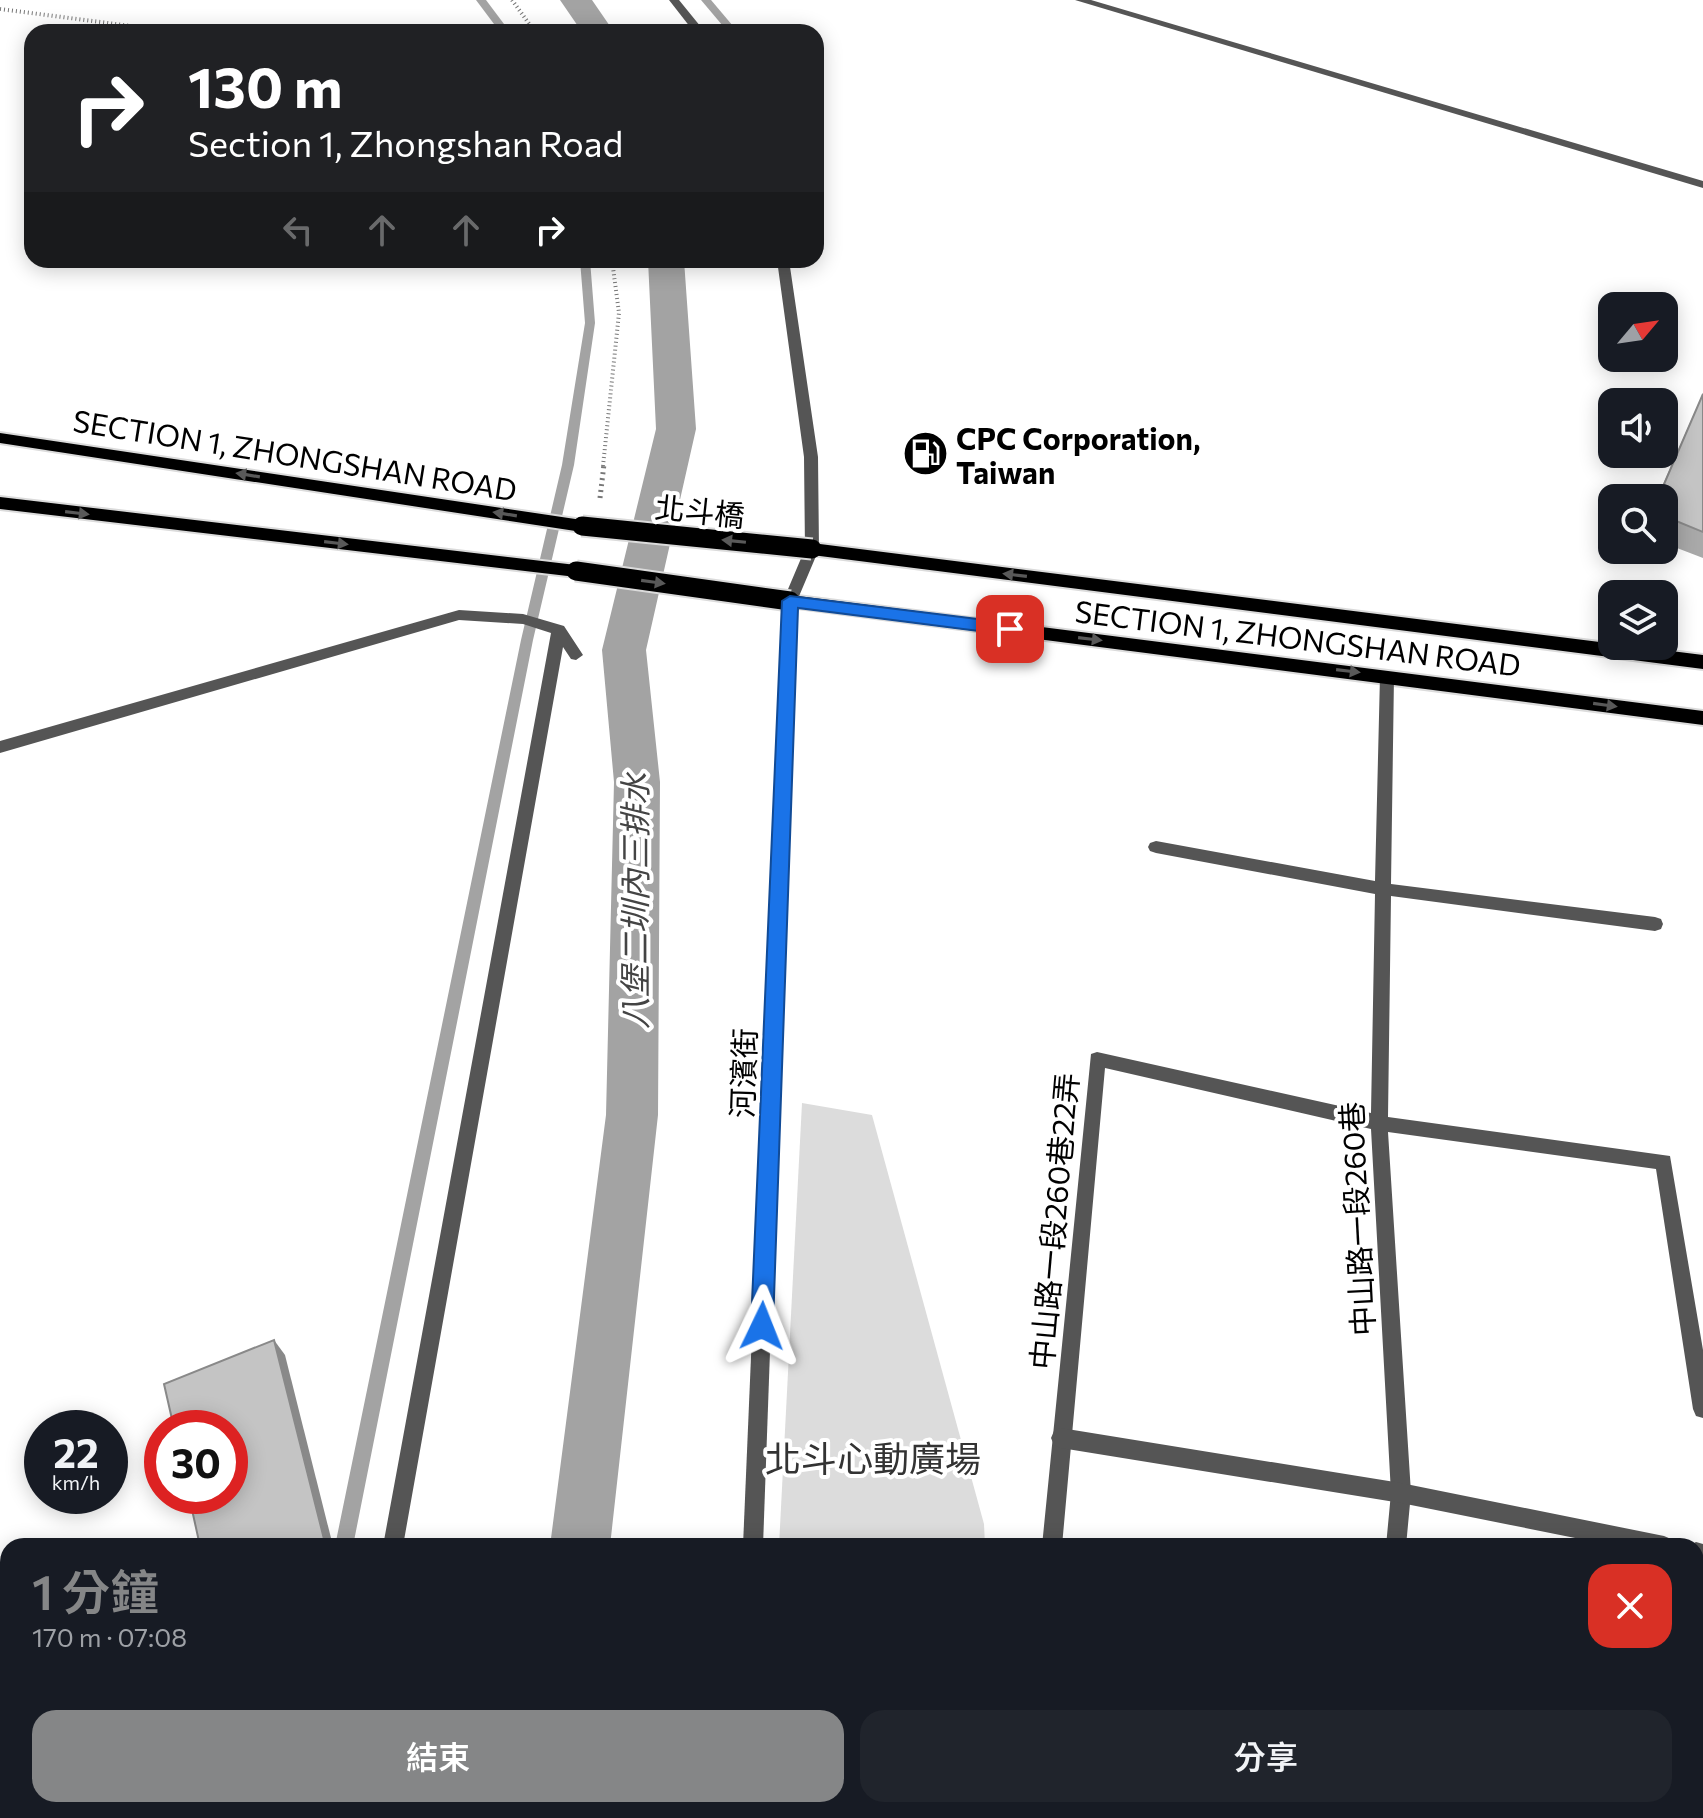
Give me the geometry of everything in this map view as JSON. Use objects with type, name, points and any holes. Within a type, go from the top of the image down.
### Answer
[{"type":"main road","name":"SECTION 1, ZHONGSHAN ROAD","points":[[0,438],[582,526]]},
{"type":"main road","points":[[0,503],[576,571],[790,601]]},
{"type":"main road","name":"北斗橋","points":[[582,526],[812,549]]},
{"type":"main road","name":"SECTION 1, ZHONGSHAN ROAD","points":[[812,549],[1703,662]]},
{"type":"main road","name":"SECTION 1, ZHONGSHAN ROAD","points":[[790,601],[1703,718]]},
{"type":"street","points":[[674,0],[694,24]]},
{"type":"street","points":[[1080,0],[1703,185]]},
{"type":"street","points":[[784,268],[811,457],[812,549],[790,601]]},
{"type":"street","name":"河濱街","points":[[753,1538],[790,601]]},
{"type":"street","points":[[0,747],[459,615],[523,619],[559,630],[576,655]]},
{"type":"street","points":[[394,1538],[559,630]]},
{"type":"street","name":"中山路一段260巷","points":[[1387,676],[1379,1123],[1401,1493],[1397,1538]]},
{"type":"street","points":[[1156,847],[1383,889],[1655,924]]},
{"type":"street","name":"中山路一段260巷22弄","points":[[1061,1438],[1097,1059],[1379,1123]]},
{"type":"street","points":[[1379,1123],[1664,1162],[1703,1409]]},
{"type":"street","points":[[1053,1538],[1061,1438],[1401,1493],[1624,1538]]},
{"type":"path","points":[[512,0],[529,24]]},
{"type":"path","points":[[0,9],[116,24]]},
{"type":"path","points":[[601,489],[619,313],[613,268]]},
{"type":"green space","name":"北斗心動廣場","points":[[802,1103],[872,1115],[984,1524],[985,1538],[779,1538]]},
{"type":"building","points":[[1703,394],[1703,532],[1678,522],[1678,484],[1664,484],[1671,468],[1678,468],[1678,452]]},
{"type":"building","points":[[274,1340],[324,1538],[198,1538],[193,1514],[248,1514],[248,1410],[170,1410],[164,1384]]},
{"type":"waterway","points":[[481,0],[499,24]]},
{"type":"waterway","name":"八堡二圳內三排水","points":[[576,0],[592,24]]},
{"type":"waterway","points":[[706,0],[726,24]]},
{"type":"waterway","points":[[346,1538],[527,640],[568,465],[590,323],[586,268]]},
{"type":"waterway","name":"八堡二圳內三排水","points":[[581,1538],[632,1115],[637,782],[624,650],[676,429],[666,268]]},
{"type":"place","name":"CPC Corporation, Taiwan","points":[[925,454]]},
{"type":"route","points":[[762,1326],[790,601],[1010,629]]}]
